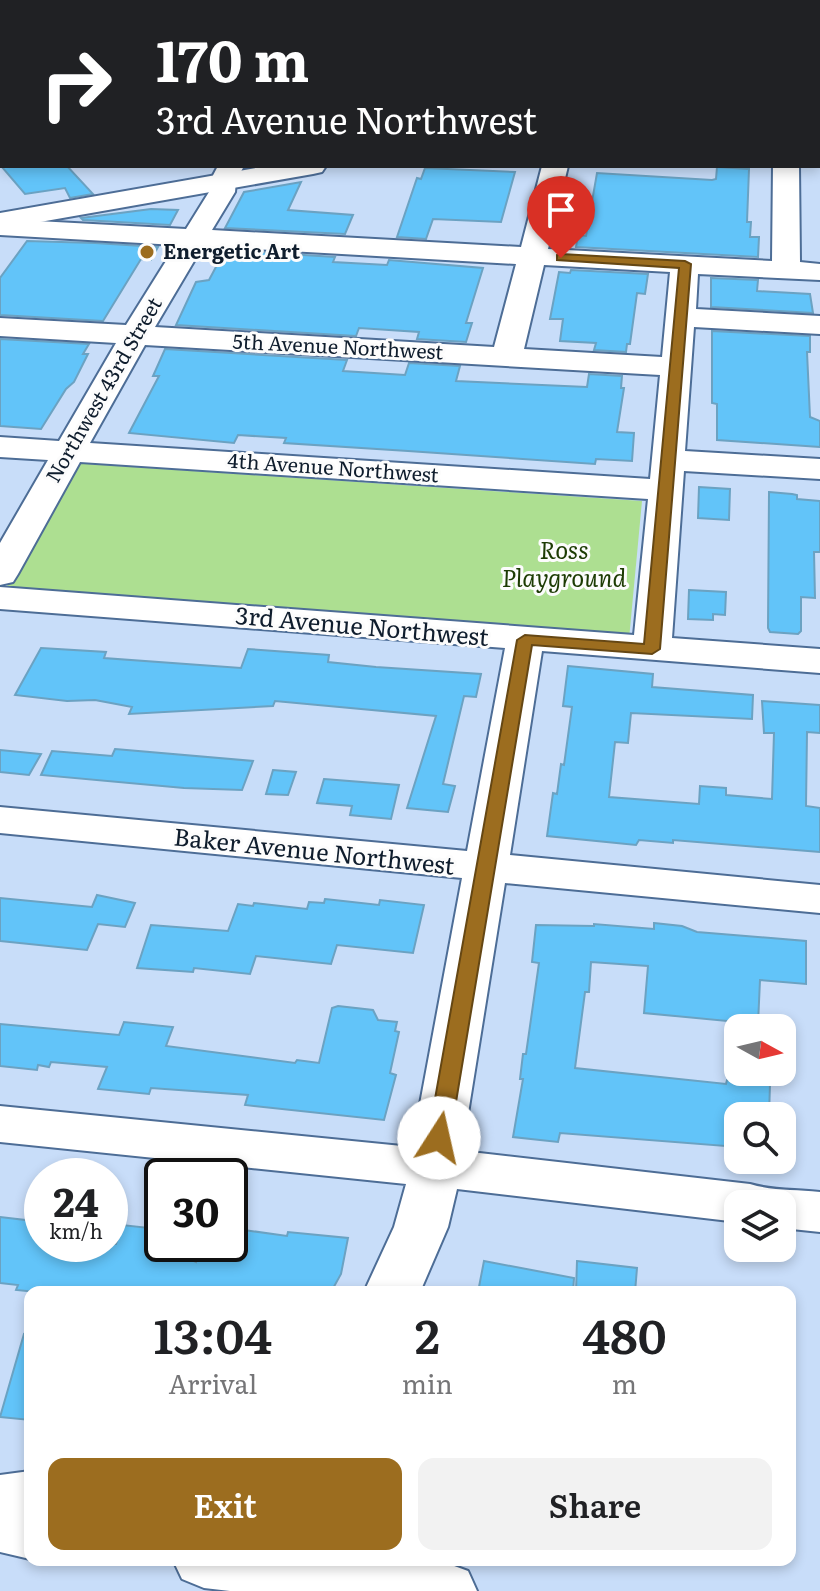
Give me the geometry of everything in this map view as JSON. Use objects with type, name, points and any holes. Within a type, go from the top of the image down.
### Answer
[{"type":"main road","points":[[0,221],[303,168]]},
{"type":"street","points":[[507,357],[554,168]]},
{"type":"street","points":[[786,168],[786,270]]},
{"type":"street","name":"Northwest 43rd Street","points":[[0,574],[224,183]]},
{"type":"street","points":[[0,227],[820,272]]},
{"type":"street","points":[[652,649],[685,264]]},
{"type":"street","points":[[681,317],[820,325]]},
{"type":"street","name":"5th Avenue Northwest","points":[[0,327],[677,367]]},
{"type":"street","name":"4th Avenue Northwest","points":[[0,447],[668,475],[820,469]]},
{"type":"street","name":"3rd Avenue Northwest","points":[[0,598],[820,661]]},
{"type":"street","points":[[395,1286],[421,1227],[435,1168],[525,640]]},
{"type":"street","name":"Baker Avenue Northwest","points":[[0,820],[820,899]]},
{"type":"street","points":[[0,1124],[724,1201]]},
{"type":"street","points":[[796,1209],[820,1212]]},
{"type":"street","points":[[0,1501],[24,1498]]},
{"type":"street","points":[[0,1525],[24,1531]]},
{"type":"street","points":[[251,1566],[446,1591]]},
{"type":"green space","name":"Ross Playground","points":[[73,463],[642,501],[629,639],[4,592]]},
{"type":"building","points":[[3,168],[69,168],[93,194],[70,198],[65,188],[25,194]]},
{"type":"building","points":[[425,168],[515,172],[501,222],[433,219],[426,239],[397,237],[417,178],[421,179]]},
{"type":"building","points":[[717,168],[749,169],[747,222],[751,222],[750,237],[759,237],[758,257],[576,247],[578,235],[586,236],[597,173],[716,179]]},
{"type":"building","points":[[301,182],[288,210],[353,215],[345,234],[225,228],[244,192]]},
{"type":"building","points":[[151,209],[178,210],[170,225],[81,218]]},
{"type":"building","points":[[27,241],[158,247],[151,260],[141,259],[103,321],[0,315],[0,278]]},
{"type":"building","points":[[225,250],[335,257],[333,262],[387,265],[389,260],[483,268],[466,323],[472,323],[466,342],[417,339],[419,332],[359,328],[356,336],[176,325],[196,282],[209,280]]},
{"type":"building","points":[[571,270],[648,274],[645,294],[637,293],[630,344],[627,344],[626,352],[594,350],[596,343],[560,341],[563,319],[550,319],[559,272],[570,273]]},
{"type":"building","points":[[711,278],[758,280],[757,291],[810,294],[813,313],[711,307]]},
{"type":"building","points":[[712,331],[810,336],[810,352],[807,352],[810,417],[820,421],[820,447],[717,440],[717,404],[712,403]]},
{"type":"building","points":[[0,339],[89,344],[83,354],[88,354],[74,382],[66,389],[41,429],[0,426]]},
{"type":"building","points":[[165,349],[347,360],[343,371],[405,375],[409,363],[460,366],[456,381],[587,387],[589,374],[622,376],[621,388],[624,388],[617,432],[634,433],[632,461],[596,459],[595,464],[284,443],[286,438],[238,435],[234,443],[129,433],[159,376],[153,376]]},
{"type":"building","points":[[699,487],[730,489],[729,520],[698,518]]},
{"type":"building","points":[[769,492],[820,501],[820,552],[814,552],[815,598],[801,597],[801,631],[798,634],[770,632],[768,628]]},
{"type":"building","points":[[689,590],[726,592],[725,615],[713,614],[713,620],[688,619]]},
{"type":"building","points":[[41,648],[106,652],[104,658],[241,668],[248,649],[329,655],[328,662],[481,674],[476,697],[464,696],[443,784],[455,786],[448,812],[407,808],[436,716],[275,701],[273,706],[129,714],[132,707],[95,700],[67,701],[15,695]]},
{"type":"building","points":[[568,666],[653,674],[652,687],[753,695],[752,719],[631,713],[628,743],[615,742],[609,797],[699,804],[700,786],[726,788],[726,795],[772,799],[774,733],[764,733],[762,701],[820,705],[820,733],[807,732],[806,806],[820,808],[820,852],[673,840],[673,843],[639,840],[636,845],[547,836],[553,793],[557,794],[561,764],[564,765],[572,707],[563,706]]},
{"type":"building","points":[[115,749],[253,761],[242,790],[41,775],[52,751],[112,756]]},
{"type":"building","points":[[0,750],[41,754],[29,775],[0,772]]},
{"type":"building","points":[[273,770],[296,772],[288,795],[266,794]]},
{"type":"building","points":[[324,779],[399,785],[391,819],[350,815],[352,806],[317,803]]},
{"type":"building","points":[[97,895],[135,903],[125,927],[98,924],[87,950],[0,941],[0,898],[92,907]]},
{"type":"building","points":[[325,899],[379,905],[380,900],[424,905],[413,953],[337,945],[331,964],[256,956],[250,974],[194,968],[193,972],[137,968],[151,925],[228,931],[238,904],[307,909],[309,902],[324,903]]},
{"type":"building","points":[[654,923],[682,926],[697,932],[806,941],[806,984],[760,980],[758,1014],[724,1014],[724,1021],[644,1013],[648,966],[591,962],[589,992],[585,992],[575,1068],[724,1086],[770,1086],[769,1102],[724,1102],[724,1146],[560,1133],[558,1142],[513,1137],[539,963],[532,962],[536,925],[594,924],[654,929]]},
{"type":"building","points":[[332,1008],[373,1010],[378,1020],[397,1022],[395,1031],[399,1032],[390,1073],[396,1075],[384,1120],[245,1105],[248,1095],[151,1088],[149,1094],[98,1089],[107,1067],[51,1062],[49,1067],[38,1065],[37,1070],[0,1066],[0,1024],[119,1035],[124,1022],[173,1027],[166,1046],[295,1063],[297,1060],[319,1063]]},
{"type":"building","points":[[0,1217],[24,1220],[24,1262],[128,1262],[128,1226],[144,1227],[144,1262],[248,1262],[248,1231],[287,1236],[288,1232],[348,1238],[341,1274],[334,1286],[24,1286],[24,1291],[16,1290],[18,1285],[0,1283]]},
{"type":"building","points":[[484,1261],[574,1278],[573,1286],[479,1286]]},
{"type":"building","points":[[577,1261],[637,1268],[636,1286],[576,1286]]},
{"type":"building","points":[[24,1334],[24,1419],[0,1417]]},
{"type":"place","name":"Energetic Art","points":[[147,252]]},
{"type":"route","points":[[439,1138],[525,640],[652,649],[685,264],[561,258]]}]
